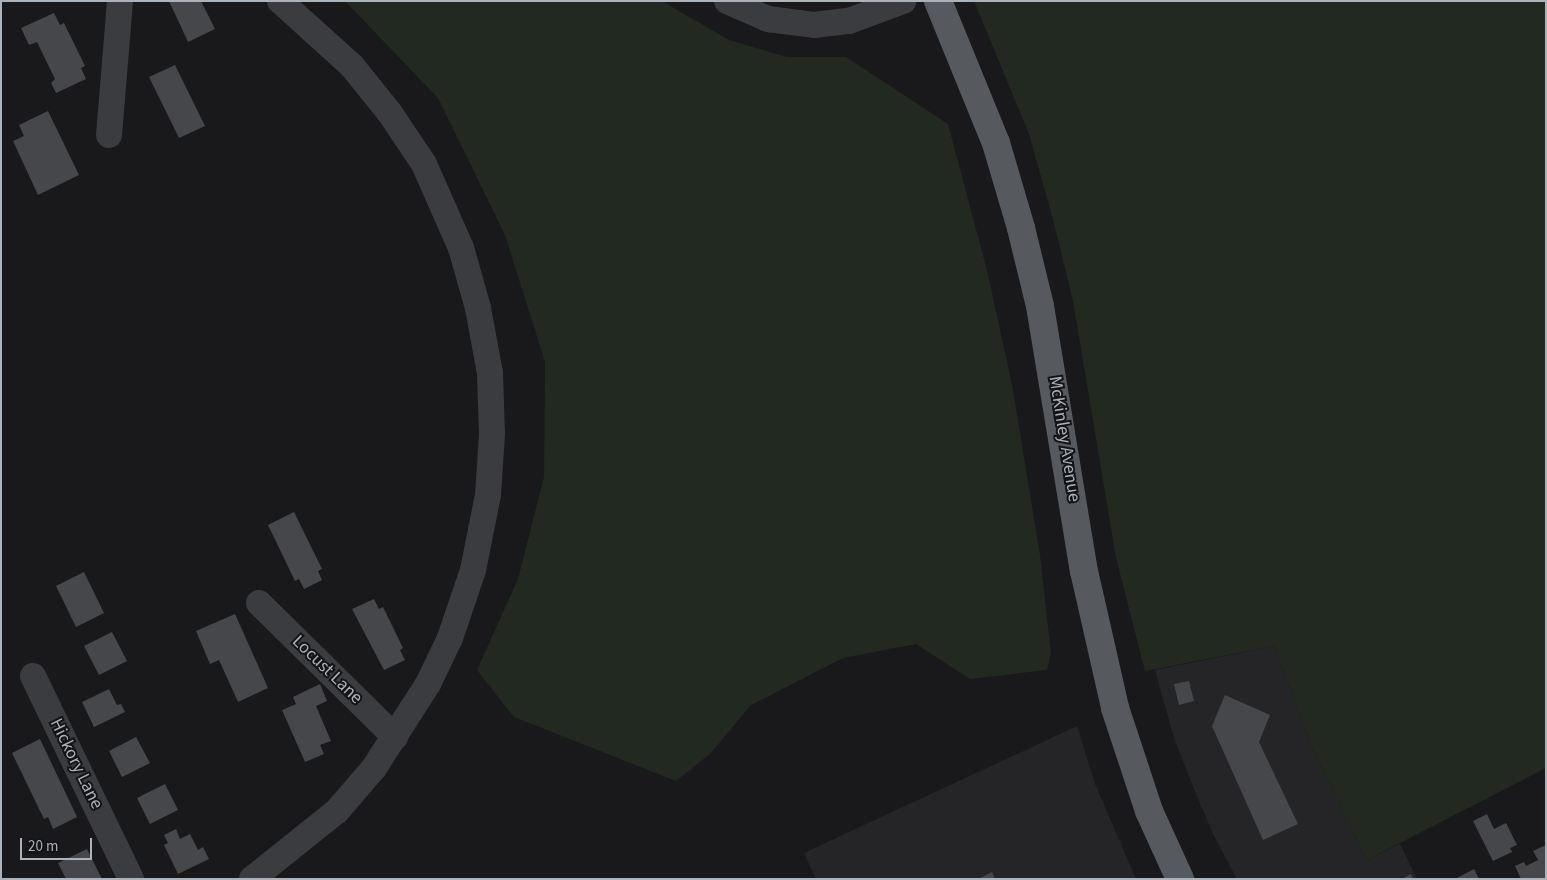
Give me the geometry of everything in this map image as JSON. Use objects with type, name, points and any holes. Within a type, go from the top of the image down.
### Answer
[{"type":"main road","name":"McKinley Avenue","points":[[938,1],[996,143],[1021,228],[1040,306],[1084,571],[1115,708],[1149,811],[1180,879]]},
{"type":"street","points":[[109,134],[120,1]]},
{"type":"street","points":[[252,879],[337,811],[374,768],[428,684],[447,646],[473,570],[488,495],[492,434],[490,373],[478,308],[461,248],[424,164],[389,112],[352,66],[280,1]]},
{"type":"street","points":[[727,1],[768,19],[814,25],[849,21],[903,1]]},
{"type":"street","name":"Locust Lane","points":[[258,603],[395,737]]},
{"type":"street","name":"Hickory Lane","points":[[34,676],[131,879]]},
{"type":"shaded area","points":[[345,1],[662,1],[729,40],[787,57],[846,57],[948,124],[988,274],[1013,390],[1040,555],[1051,653],[1047,670],[970,679],[916,644],[843,658],[751,705],[711,753],[676,781],[514,717],[477,670],[518,579],[544,477],[545,362],[505,235],[438,98]]},
{"type":"shaded area","points":[[974,1],[1546,1],[1546,768],[1367,860],[1312,748],[1274,646],[1145,671],[1116,558],[1073,301],[1054,223],[1029,134]]},
{"type":"shaded area","points":[[1274,646],[1312,748],[1367,860],[1400,844],[1417,879],[1237,879],[1214,836],[1194,789],[1174,738],[1155,670]]},
{"type":"shaded area","points":[[1077,726],[1095,784],[1136,879],[816,879],[804,853]]},
{"type":"building","points":[[169,1],[201,1],[215,29],[188,42]]},
{"type":"building","points":[[54,13],[60,25],[64,23],[85,66],[81,68],[86,79],[56,93],[51,83],[55,79],[37,42],[29,45],[21,28]]},
{"type":"building","points":[[175,65],[205,126],[179,138],[149,77]]},
{"type":"building","points":[[48,111],[79,175],[38,195],[13,141],[24,136],[19,125]]},
{"type":"building","points":[[294,512],[322,569],[318,571],[322,580],[304,589],[299,579],[295,581],[268,525]]},
{"type":"building","points":[[84,572],[104,613],[76,627],[56,586]]},
{"type":"building","points":[[374,599],[379,609],[383,607],[403,648],[400,650],[405,660],[384,670],[352,609]]},
{"type":"building","points":[[235,614],[268,688],[238,702],[219,660],[210,664],[196,631]]},
{"type":"building","points":[[112,632],[127,661],[99,675],[84,646]]},
{"type":"building","points":[[1189,681],[1194,701],[1179,705],[1174,684]]},
{"type":"building","points":[[320,684],[327,701],[316,706],[331,741],[320,745],[324,754],[305,762],[282,710],[296,704],[293,697]]},
{"type":"building","points":[[109,689],[117,705],[121,704],[125,712],[94,727],[82,702]]},
{"type":"building","points":[[1225,695],[1270,715],[1259,742],[1298,824],[1263,840],[1212,726]]},
{"type":"building","points":[[136,737],[150,763],[122,777],[109,751]]},
{"type":"building","points":[[40,739],[77,817],[53,829],[48,817],[44,819],[12,753]]},
{"type":"building","points":[[165,784],[178,810],[150,824],[137,798]]},
{"type":"building","points":[[1487,814],[1494,829],[1506,823],[1517,845],[1510,848],[1512,852],[1493,861],[1473,821]]},
{"type":"building","points":[[176,829],[180,839],[190,834],[198,850],[203,847],[209,859],[178,874],[164,845],[168,843],[164,835]]},
{"type":"building","points":[[1546,845],[1546,879],[1521,879],[1515,866],[1524,862],[1526,866],[1538,860],[1533,851]]},
{"type":"building","points":[[87,849],[102,879],[66,879],[58,863]]},
{"type":"building","points":[[1474,869],[1479,879],[1455,879]]},
{"type":"building","points":[[992,872],[995,879],[978,879]]},
{"type":"building","points":[[1411,874],[1413,879],[1402,879]]}]
